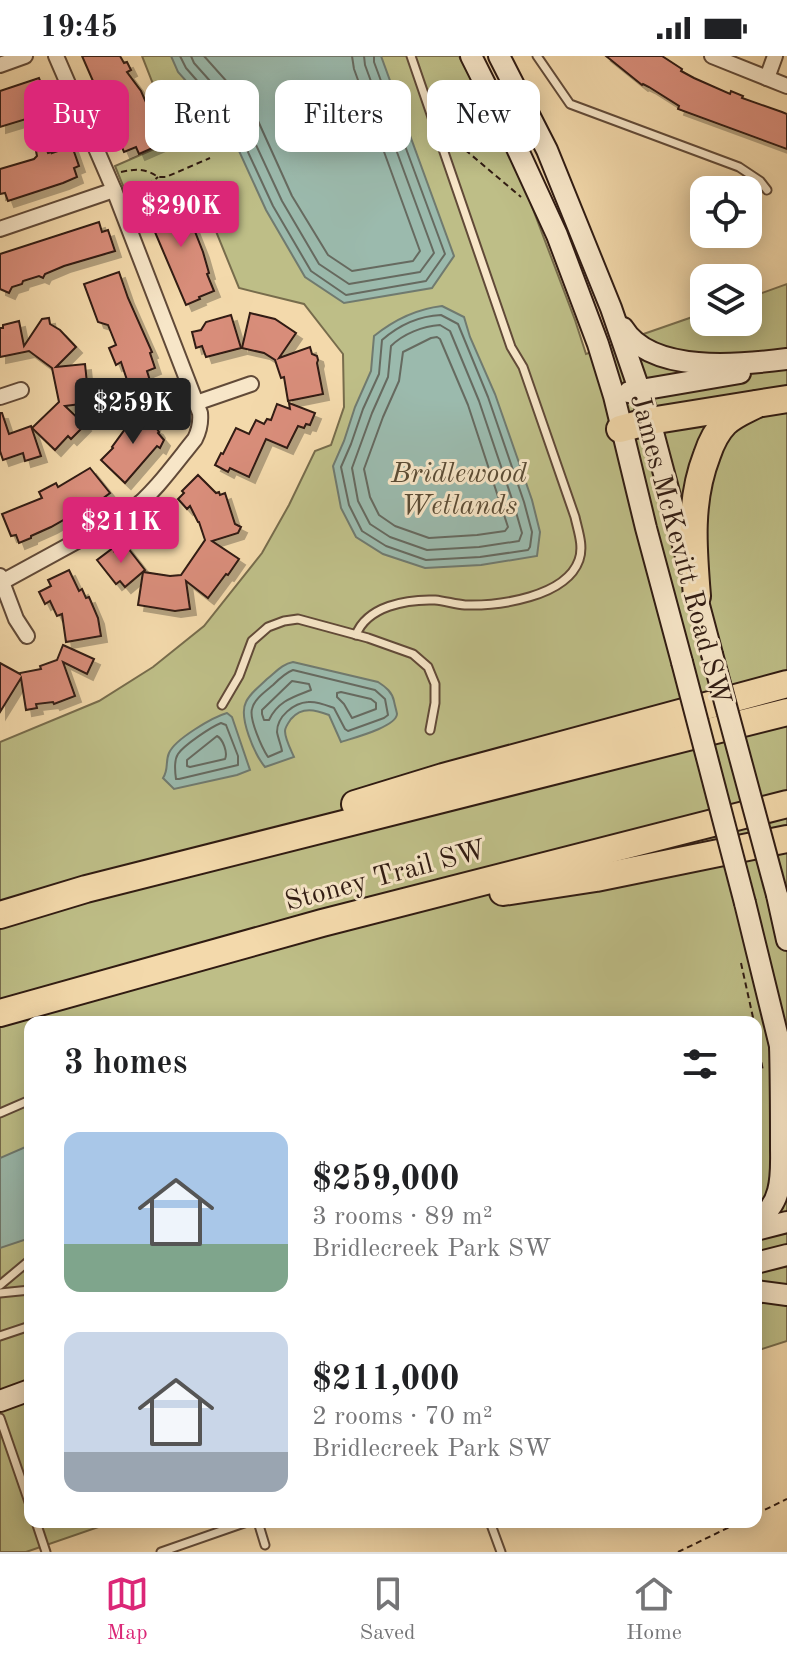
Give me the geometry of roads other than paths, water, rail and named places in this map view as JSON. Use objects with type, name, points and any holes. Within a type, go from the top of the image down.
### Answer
[{"type":"highway","points":[[620,429],[650,421],[787,399]]},
{"type":"highway","points":[[697,596],[692,544],[699,476],[718,431],[735,415],[757,404]]},
{"type":"highway","points":[[86,889],[443,777],[787,684]]},
{"type":"highway","name":"Stoney Trail SW","points":[[0,915],[86,889],[787,712]]},
{"type":"highway","name":"Stoney Trail SW","points":[[0,1013],[322,923],[787,804]]},
{"type":"highway","points":[[322,923],[596,878],[787,839]]},
{"type":"main road","name":"James McKevitt Road SW","points":[[471,56],[557,235],[598,344],[614,396],[787,1074]]},
{"type":"main road","name":"James McKevitt Road SW","points":[[499,56],[547,150],[611,308],[640,390],[787,940]]},
{"type":"main road","points":[[611,308],[634,343],[663,357],[725,364],[787,359]]},
{"type":"main road","points":[[614,396],[787,366]]},
{"type":"main road","points":[[762,1217],[778,1192],[781,1174],[780,1045]]},
{"type":"main road","points":[[762,1228],[787,1222]]},
{"type":"main road","points":[[762,1261],[787,1255]]},
{"type":"main road","points":[[762,1292],[787,1295]]},
{"type":"main road","points":[[0,1401],[24,1392]]},
{"type":"street","points":[[0,65],[25,56]]},
{"type":"street","points":[[27,636],[16,619],[1,579],[115,521],[140,503],[195,439],[200,420],[117,196],[56,56]]},
{"type":"street","points":[[712,56],[787,86]]},
{"type":"street","points":[[767,78],[775,56]]},
{"type":"street","points":[[0,229],[117,196]]},
{"type":"street","points":[[196,403],[251,384]]},
{"type":"street","points":[[0,397],[21,390]]},
{"type":"street","points":[[140,503],[165,536]]},
{"type":"lane","points":[[356,635],[360,625],[369,617],[390,605],[435,600],[463,605],[491,604],[518,600],[545,591],[568,577],[579,560],[581,541],[523,367],[511,347],[411,56]]},
{"type":"lane","points":[[537,56],[570,104],[739,167],[760,181],[767,190]]},
{"type":"lane","points":[[222,705],[239,676],[252,641],[268,627],[298,619],[413,654],[428,667],[435,684],[430,730]]},
{"type":"lane","points":[[0,1113],[24,1103]]},
{"type":"lane","points":[[0,1285],[24,1265]]},
{"type":"lane","points":[[0,1293],[24,1291]]},
{"type":"lane","points":[[0,1336],[24,1328]]},
{"type":"lane","points":[[0,1418],[24,1488]]},
{"type":"lane","points":[[38,1528],[46,1552]]},
{"type":"lane","points":[[161,1552],[230,1528]]},
{"type":"lane","points":[[260,1528],[265,1545]]},
{"type":"lane","points":[[492,1528],[501,1552]]},
{"type":"water","points":[[171,56],[381,56],[390,80],[275,80],[275,152],[411,152],[411,138],[454,256],[432,288],[344,303],[305,277],[266,210],[240,152],[259,152],[259,80],[185,80]]},
{"type":"water","points":[[442,306],[464,317],[495,394],[532,500],[540,532],[537,556],[481,565],[425,568],[383,554],[356,537],[341,508],[333,466],[371,371],[374,336],[406,316]]},
{"type":"water","points":[[293,662],[378,682],[392,695],[397,714],[395,719],[373,731],[341,742],[329,715],[314,711],[300,712],[285,729],[294,757],[265,767],[249,736],[244,709],[255,690],[279,669]]},
{"type":"water","points":[[227,713],[232,717],[250,770],[174,789],[163,778],[173,747],[195,729]]},
{"type":"water","points":[[24,1148],[24,1240],[0,1248],[0,1158]]},
{"type":"park label","name":"Bridlewood Wetlands","points":[[459,488]]}]
